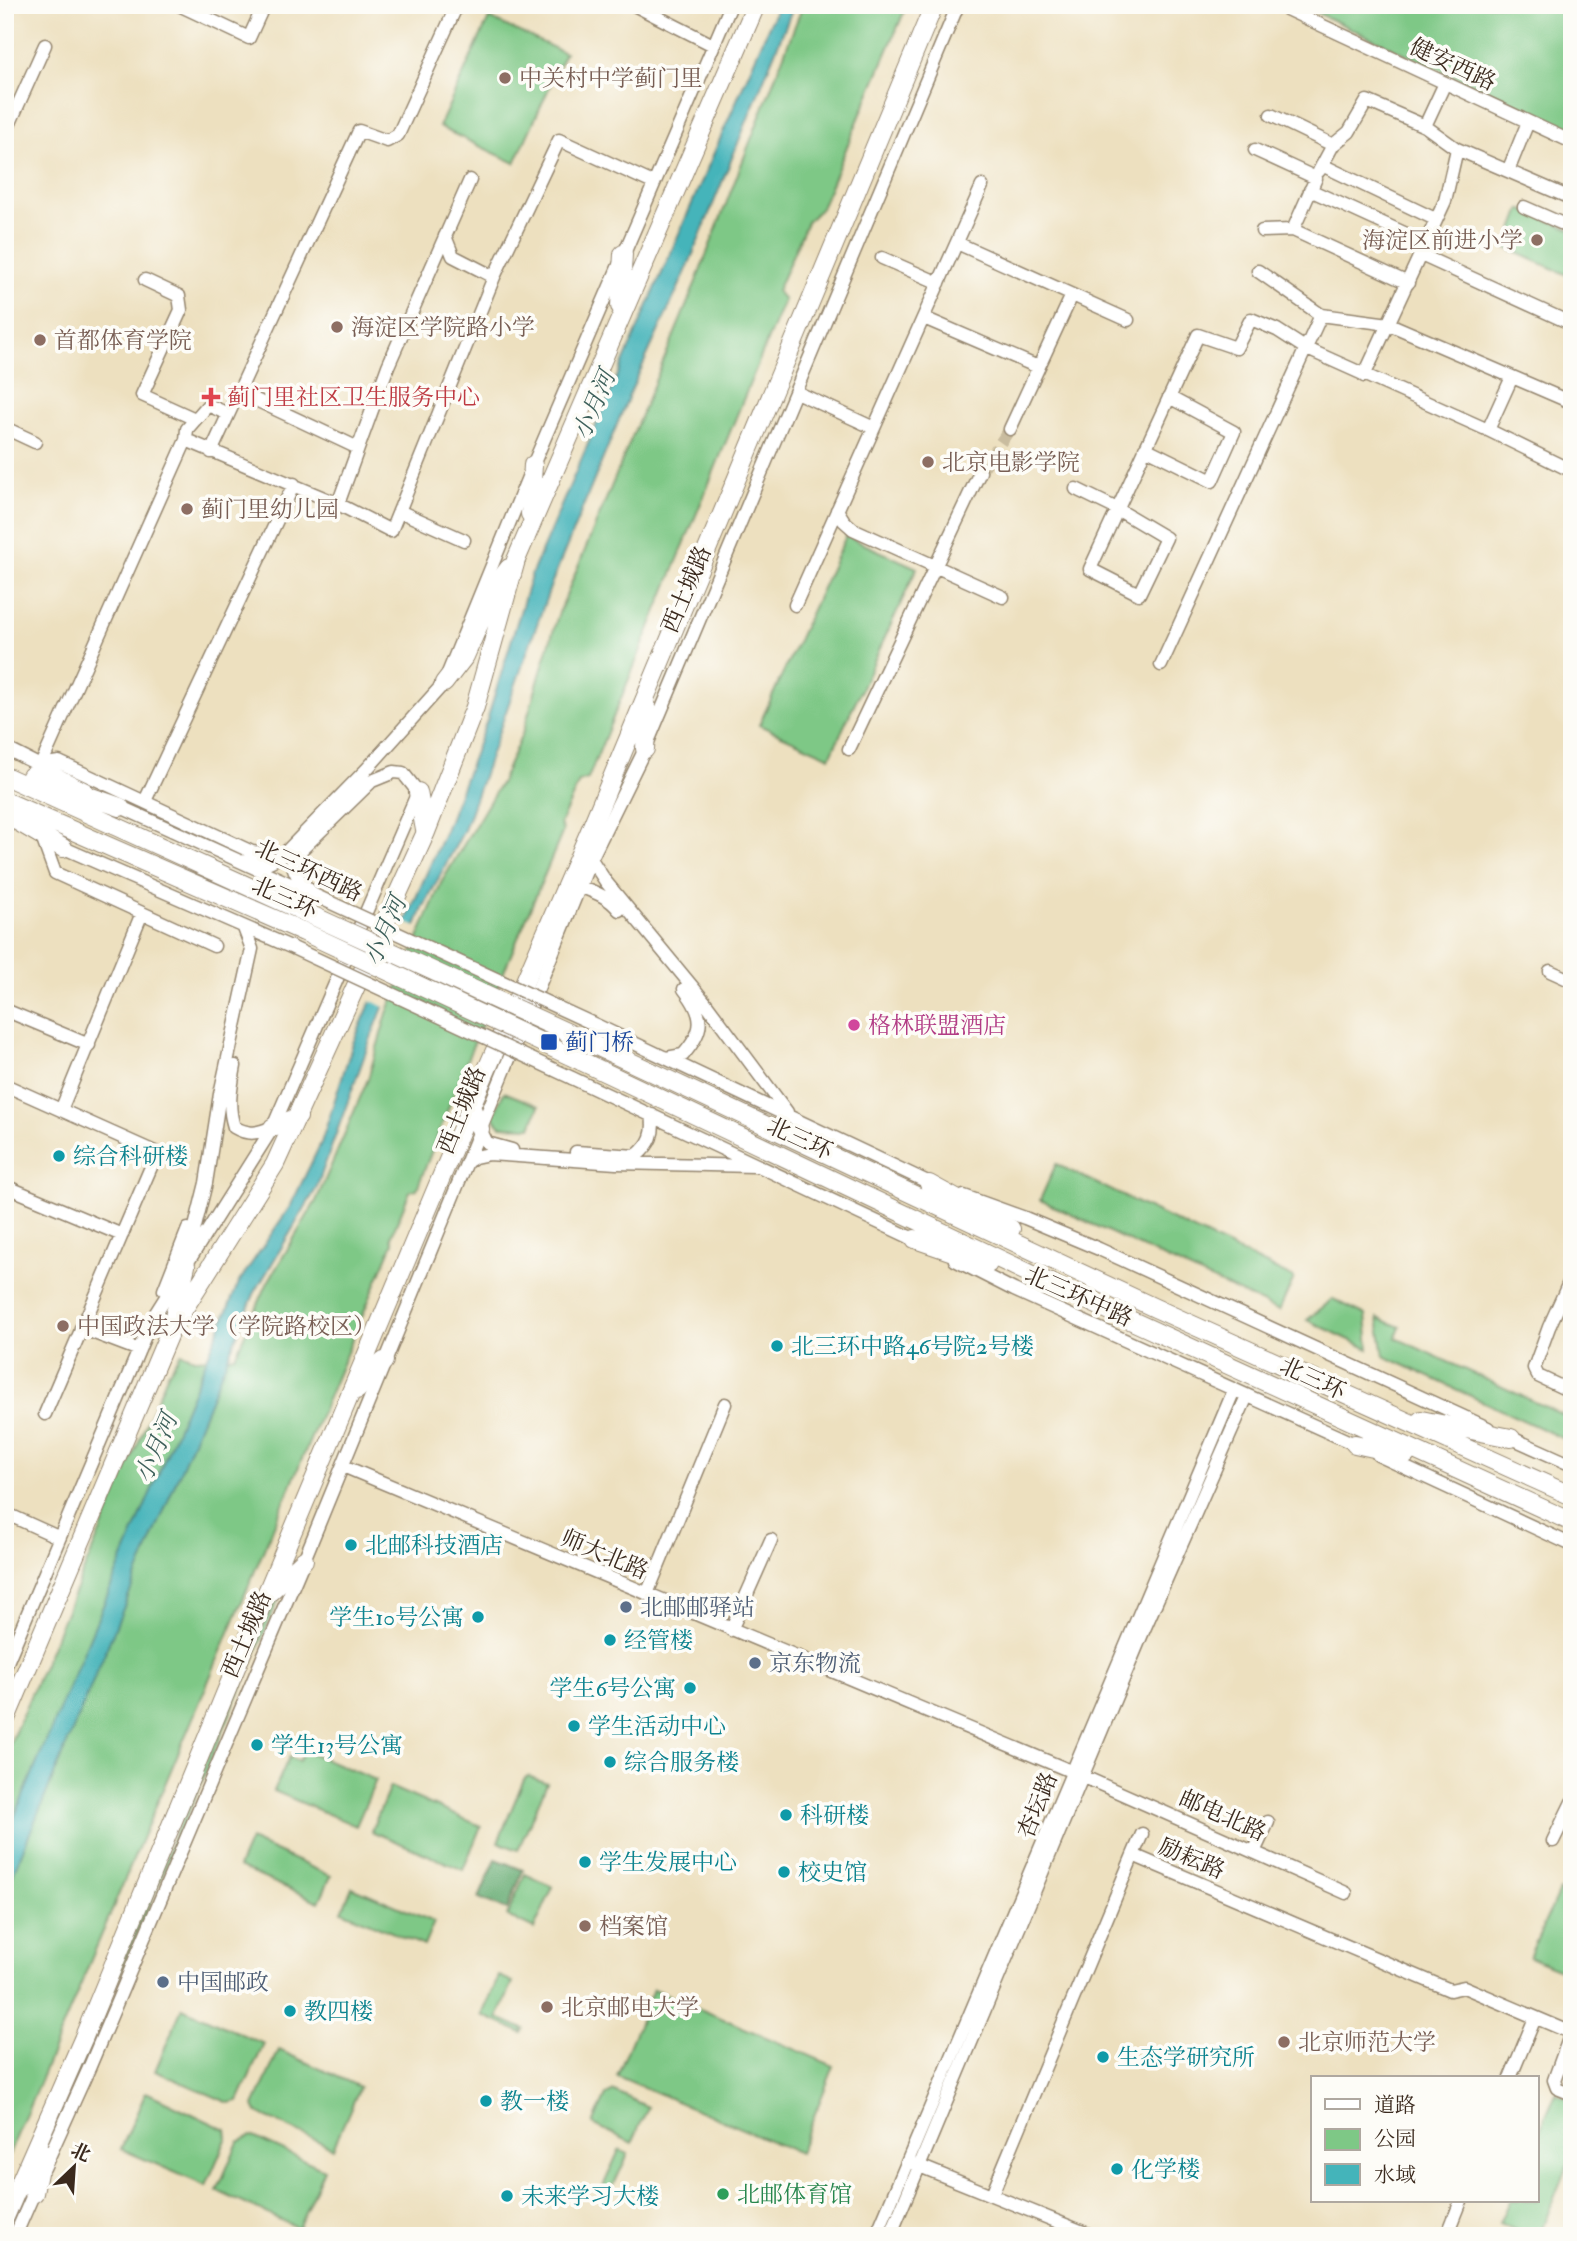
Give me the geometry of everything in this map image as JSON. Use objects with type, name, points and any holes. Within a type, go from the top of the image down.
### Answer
[{"type":"highway","points":[[727,75],[747,5]]},
{"type":"highway","points":[[170,1331],[275,1164],[426,832],[475,707],[516,560],[529,527],[756,5]]},
{"type":"highway","name":"西土城路","points":[[5,2217],[83,2039],[265,1597],[589,833],[934,5]]},
{"type":"highway","points":[[620,315],[622,254]]},
{"type":"highway","points":[[529,527],[533,466]]},
{"type":"highway","points":[[444,683],[465,656],[496,584],[516,560]]},
{"type":"highway","points":[[645,749],[648,692]]},
{"type":"highway","points":[[5,767],[120,807]]},
{"type":"highway","name":"北三环","points":[[5,776],[588,1042],[1155,1308],[1572,1496]]},
{"type":"highway","points":[[418,792],[426,832]]},
{"type":"highway","name":"北三环","points":[[5,801],[302,931],[1071,1293],[1567,1521]]},
{"type":"highway","points":[[5,814],[63,848]]},
{"type":"highway","points":[[589,833],[591,859]]},
{"type":"highway","points":[[551,919],[578,890]]},
{"type":"highway","points":[[471,1106],[480,1129]]},
{"type":"highway","points":[[273,1127],[298,1116]]},
{"type":"highway","points":[[929,1184],[1155,1308]]},
{"type":"highway","points":[[915,1239],[1071,1293]]},
{"type":"highway","points":[[5,1721],[170,1331],[186,1266]]},
{"type":"highway","points":[[350,1398],[384,1361]]},
{"type":"highway","points":[[1390,1414],[1511,1438]]},
{"type":"highway","points":[[1355,1444],[1437,1461]]},
{"type":"highway","points":[[265,1597],[304,1560]]},
{"type":"highway","points":[[34,2193],[43,2148],[83,2039]]},
{"type":"street","points":[[179,5],[250,38],[264,5]]},
{"type":"street","points":[[211,452],[359,131],[387,141],[398,135],[457,5]]},
{"type":"street","points":[[634,5],[713,45]]},
{"type":"street","points":[[240,861],[269,862],[282,856],[366,770],[444,683],[622,254],[732,5]]},
{"type":"street","name":"西土城路","points":[[15,2236],[304,1560],[591,859],[645,749],[957,5]]},
{"type":"street","name":"健安西路","points":[[1278,5],[1572,142]]},
{"type":"street","points":[[5,134],[45,45]]},
{"type":"street","points":[[1425,126],[1445,83]]},
{"type":"street","points":[[1293,229],[1333,145],[1349,132],[1367,101],[1425,126],[1457,149],[1568,197]]},
{"type":"street","points":[[1270,115],[1333,145]]},
{"type":"street","points":[[1508,171],[1528,122]]},
{"type":"street","points":[[186,440],[294,484],[391,531],[494,277],[559,140],[653,183]]},
{"type":"street","points":[[1364,376],[1445,201],[1457,149]]},
{"type":"street","points":[[1255,150],[1424,249],[1572,324]]},
{"type":"street","points":[[1322,165],[1435,219]]},
{"type":"street","points":[[338,504],[388,366],[470,180]]},
{"type":"street","points":[[795,605],[982,186]]},
{"type":"street","points":[[1524,207],[1572,228]]},
{"type":"street","points":[[1262,230],[1293,229],[1408,283]]},
{"type":"street","points":[[445,236],[453,256],[494,277]]},
{"type":"street","points":[[957,243],[1128,320]]},
{"type":"street","points":[[882,258],[939,283]]},
{"type":"street","points":[[1258,271],[1321,315],[1389,324],[1569,401],[1572,386]]},
{"type":"street","points":[[145,280],[179,296],[181,310],[142,395],[195,419]]},
{"type":"street","points":[[1010,429],[1072,295]]},
{"type":"street","points":[[1161,665],[1321,315]]},
{"type":"street","points":[[924,318],[1038,367]]},
{"type":"street","points":[[1076,489],[1117,509],[1166,538],[1139,594],[1090,569],[1117,509],[1145,448],[1198,335],[1237,348],[1251,318],[1305,348],[1572,471]]},
{"type":"street","points":[[1488,430],[1513,377]]},
{"type":"street","points":[[239,392],[358,448]]},
{"type":"street","points":[[796,392],[874,428]]},
{"type":"street","points":[[1145,448],[1212,481],[1234,432],[1169,397]]},
{"type":"street","points":[[41,765],[186,440],[187,429],[208,405],[228,414]]},
{"type":"street","points":[[5,428],[36,442]]},
{"type":"street","points":[[849,749],[980,472]]},
{"type":"street","points":[[145,801],[294,484]]},
{"type":"street","points":[[837,510],[853,529],[1003,597]]},
{"type":"street","points":[[399,511],[464,540]]},
{"type":"street","name":"北三环西路","points":[[5,748],[120,807],[666,1058]]},
{"type":"street","points":[[41,765],[59,762],[252,852],[267,854]]},
{"type":"street","points":[[152,1319],[273,1127],[418,792],[403,773],[394,772],[372,781],[293,858],[292,867],[314,895]]},
{"type":"street","points":[[5,824],[272,939]]},
{"type":"street","points":[[43,840],[55,873],[214,946]]},
{"type":"street","points":[[591,859],[606,883],[705,1002],[789,1115]]},
{"type":"street","points":[[578,890],[588,889],[614,902],[694,1002],[700,1023],[697,1039],[683,1055],[666,1058]]},
{"type":"street","points":[[61,1110],[142,913]]},
{"type":"street","points":[[186,1266],[206,1183],[220,1094],[252,949],[244,928]]},
{"type":"street","points":[[272,939],[261,946],[257,956],[229,1098],[229,1112],[234,1127],[244,1133],[257,1133],[273,1127]]},
{"type":"street","name":"北三环中路","points":[[272,939],[762,1166],[1014,1290],[1572,1545]]},
{"type":"street","points":[[1550,971],[1572,981]]},
{"type":"street","points":[[5,1010],[89,1045]]},
{"type":"street","points":[[666,1058],[929,1184],[1025,1217],[1099,1249],[1572,1465]]},
{"type":"street","points":[[5,1085],[157,1153],[45,1413]]},
{"type":"street","points":[[480,1129],[487,1143],[511,1150],[636,1156],[651,1141],[654,1128],[652,1115]]},
{"type":"street","points":[[467,1162],[489,1154],[617,1163],[762,1166]]},
{"type":"street","points":[[5,1667],[152,1319],[206,1183]]},
{"type":"street","points":[[5,1186],[122,1235]]},
{"type":"street","points":[[1572,1276],[1534,1368],[1538,1376],[1572,1392]]},
{"type":"street","points":[[81,1328],[139,1350]]},
{"type":"street","name":"杏坛路","points":[[876,2236],[913,2164],[1078,1774],[1234,1390]]},
{"type":"street","name":"杏坛路","points":[[1078,1774],[1247,1396]]},
{"type":"street","points":[[647,1594],[725,1404]]},
{"type":"street","name":"师大北路","points":[[343,1466],[1078,1774]]},
{"type":"street","points":[[5,1513],[58,1537]]},
{"type":"street","points":[[731,1630],[771,1540]]},
{"type":"street","name":"邮电北路","points":[[1078,1774],[1346,1893]]},
{"type":"street","points":[[1553,1840],[1572,1801]]},
{"type":"street","points":[[1254,1852],[1268,1822]]},
{"type":"street","points":[[1133,1855],[1142,1834]]},
{"type":"street","name":"励耘路","points":[[992,2194],[1133,1855],[1450,1990],[1464,1987],[1571,2033]]},
{"type":"street","points":[[1511,2076],[1535,2018]]},
{"type":"street","points":[[1571,2033],[1554,2080],[1556,2088],[1572,2094]]},
{"type":"street","points":[[913,2164],[1093,2236]]},
{"type":"street","name":"杏坛路","points":[[890,2236],[913,2164]]},
{"type":"street","points":[[1447,2236],[1461,2202]]},
{"type":"green space","points":[[803,5],[907,5],[821,208],[807,222],[777,291],[784,300],[588,779],[579,782],[560,824],[563,831],[471,1050],[417,1189],[410,1191],[391,1237],[393,1243],[5,2164],[5,1755],[168,1373],[181,1353],[197,1359],[235,1356],[268,1282],[316,1201],[368,1079],[387,1013],[441,883],[501,782],[523,732],[558,615],[690,297]]},
{"type":"green space","points":[[1300,5],[1572,5],[1572,131]]},
{"type":"green space","points":[[489,18],[565,53],[515,163],[439,127]]},
{"type":"green space","points":[[1521,209],[1572,230],[1572,277],[1506,248]]},
{"type":"green space","points":[[846,536],[917,568],[830,757],[759,725]]},
{"type":"green space","points":[[504,1092],[539,1106],[531,1127],[501,1126],[493,1117]]},
{"type":"green space","points":[[1056,1164],[1294,1278],[1279,1311],[1040,1200]]},
{"type":"green space","points":[[1333,1299],[1366,1315],[1369,1349],[1307,1320]]},
{"type":"green space","points":[[1378,1318],[1400,1327],[1396,1338],[1572,1419],[1570,1442],[1384,1356]]},
{"type":"green space","points":[[284,1583],[69,2097],[67,2093],[277,1589]]},
{"type":"green space","points":[[304,1750],[376,1780],[356,1826],[274,1791],[289,1757],[299,1761]]},
{"type":"green space","points":[[528,1776],[547,1783],[518,1850],[498,1842],[524,1779]]},
{"type":"green space","points":[[390,1787],[481,1826],[463,1870],[371,1831]]},
{"type":"green space","points":[[250,1840],[331,1876],[319,1902],[238,1867]]},
{"type":"green space","points":[[496,1859],[523,1870],[507,1910],[479,1898]]},
{"type":"green space","points":[[525,1874],[553,1887],[534,1929],[507,1916]]},
{"type":"green space","points":[[352,1887],[434,1922],[424,1946],[342,1911]]},
{"type":"green space","points":[[1559,1891],[1572,1896],[1572,1975],[1529,1957]]},
{"type":"green space","points":[[499,1976],[513,1982],[498,2018],[524,2029],[522,2033],[482,2015]]},
{"type":"green space","points":[[653,1989],[834,2066],[799,2153],[617,2076]]},
{"type":"green space","points":[[182,2008],[264,2044],[238,2101],[229,2103],[155,2071]]},
{"type":"green space","points":[[279,2050],[360,2087],[333,2148],[257,2113],[254,2106]]},
{"type":"green space","points":[[614,2091],[648,2107],[632,2143],[593,2124],[606,2095]]},
{"type":"green space","points":[[146,2092],[226,2130],[227,2137],[206,2186],[121,2149]]},
{"type":"green space","points":[[1556,2093],[1572,2100],[1572,2153],[1539,2236],[1529,2236],[1499,2223],[1509,2202],[1538,2202],[1538,2135]]},
{"type":"green space","points":[[251,2136],[324,2169],[298,2228],[217,2191],[238,2142]]},
{"type":"green space","points":[[619,2150],[628,2154],[606,2202],[598,2198]]},
{"type":"water","points":[[778,5],[794,5],[686,271],[630,393],[552,582],[464,830],[424,906],[372,1035],[316,1189],[254,1294],[5,1893],[5,1839],[239,1282],[291,1205],[321,1143],[353,1043],[444,833],[487,720],[532,573]]},
{"type":"pier","points":[[402,921],[419,928],[386,1008],[368,999]]},
{"type":"tunnel","points":[[980,472],[1010,429]]},
{"type":"place","name":"中关村中学蓟门里","points":[[505,78]]},
{"type":"place","name":"海淀区前进小学","points":[[1537,240]]},
{"type":"place","name":"海淀区学院路小学","points":[[337,327]]},
{"type":"place","name":"首都体育学院","points":[[40,340]]},
{"type":"place","name":"蓟门里社区卫生服务中心","points":[[211,397]]},
{"type":"place","name":"北京电影学院","points":[[928,462]]},
{"type":"place","name":"蓟门里幼儿园","points":[[187,509]]},
{"type":"place","name":"格林联盟酒店","points":[[854,1025]]},
{"type":"place","name":"蓟门桥","points":[[549,1042]]},
{"type":"place","name":"综合科研楼","points":[[59,1156]]},
{"type":"place","name":"中国政法大学（学院路校区）","points":[[63,1326]]},
{"type":"place","name":"北三环中路46号院2号楼","points":[[777,1346]]},
{"type":"place","name":"北邮科技酒店","points":[[351,1545]]},
{"type":"place","name":"北邮邮驿站","points":[[626,1607]]},
{"type":"place","name":"学生10号公寓","points":[[478,1617]]},
{"type":"place","name":"经管楼","points":[[610,1640]]},
{"type":"place","name":"京东物流","points":[[755,1663]]},
{"type":"place","name":"学生6号公寓","points":[[690,1688]]},
{"type":"place","name":"学生活动中心","points":[[574,1726]]},
{"type":"place","name":"学生13号公寓","points":[[257,1745]]},
{"type":"place","name":"综合服务楼","points":[[610,1762]]},
{"type":"place","name":"科研楼","points":[[786,1815]]},
{"type":"place","name":"学生发展中心","points":[[585,1862]]},
{"type":"place","name":"校史馆","points":[[784,1872]]},
{"type":"place","name":"档案馆","points":[[585,1926]]},
{"type":"place","name":"中国邮政","points":[[163,1982]]},
{"type":"place","name":"北京邮电大学","points":[[547,2007]]},
{"type":"place","name":"教四楼","points":[[290,2011]]},
{"type":"place","name":"北京师范大学","points":[[1284,2042]]},
{"type":"place","name":"生态学研究所","points":[[1103,2057]]},
{"type":"place","name":"教一楼","points":[[486,2101]]},
{"type":"place","name":"化学楼","points":[[1117,2169]]},
{"type":"place","name":"北邮体育馆","points":[[723,2194]]},
{"type":"place","name":"未来学习大楼","points":[[507,2196]]},
{"type":"water label","name":"小月河","points":[[594,405]]},
{"type":"water label","name":"小月河","points":[[385,931]]},
{"type":"water label","name":"小月河","points":[[156,1448]]}]
